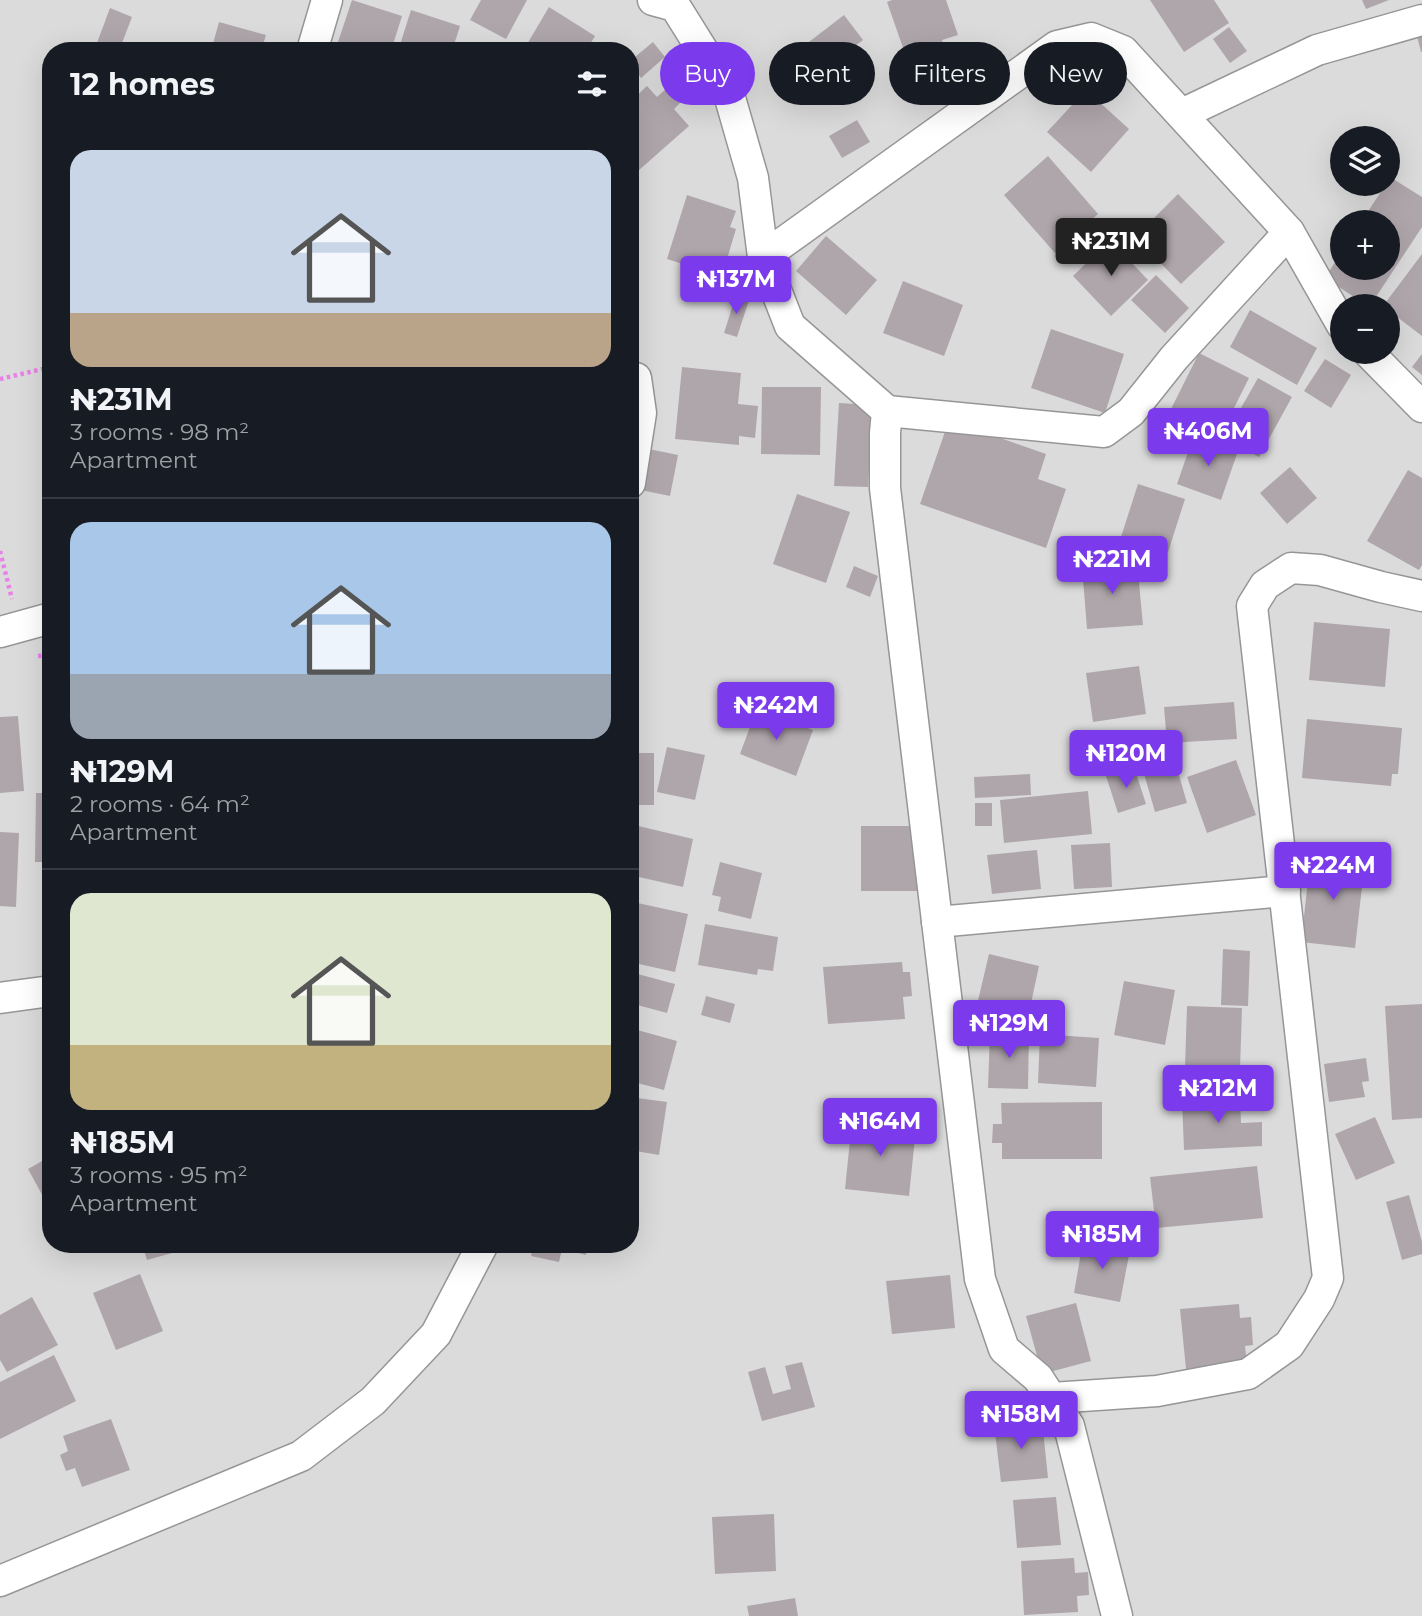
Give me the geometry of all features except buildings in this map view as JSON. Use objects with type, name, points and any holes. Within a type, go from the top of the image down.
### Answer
[{"type":"street","points":[[315,42],[327,0]]},
{"type":"street","points":[[653,0],[675,6],[728,91],[753,178],[763,257],[790,326],[887,411],[1104,432],[1131,412],[1174,358],[1289,232]]},
{"type":"street","points":[[1182,114],[1317,50],[1422,20]]},
{"type":"street","points":[[763,257],[1057,46],[1091,38],[1123,51],[1289,232],[1330,304]]},
{"type":"street","points":[[1380,364],[1422,407]]},
{"type":"street","points":[[639,399],[639,426]]},
{"type":"street","points":[[887,411],[884,433],[885,488],[980,1279],[1004,1349],[1038,1378],[1069,1426],[1117,1616]]},
{"type":"street","points":[[1052,1398],[1157,1391],[1248,1374],[1290,1345],[1319,1299],[1328,1278],[1252,606],[1265,584],[1291,568],[1320,570],[1422,596]]},
{"type":"street","points":[[0,632],[42,620]]},
{"type":"street","points":[[937,922],[1285,891]]},
{"type":"street","points":[[0,998],[42,991]]},
{"type":"street","points":[[0,1581],[301,1456],[373,1401],[436,1334],[477,1253]]},
{"type":"path","points":[[0,379],[42,369]]},
{"type":"shaded area","points":[[0,0],[1422,0],[1422,1616],[0,1616]]}]
